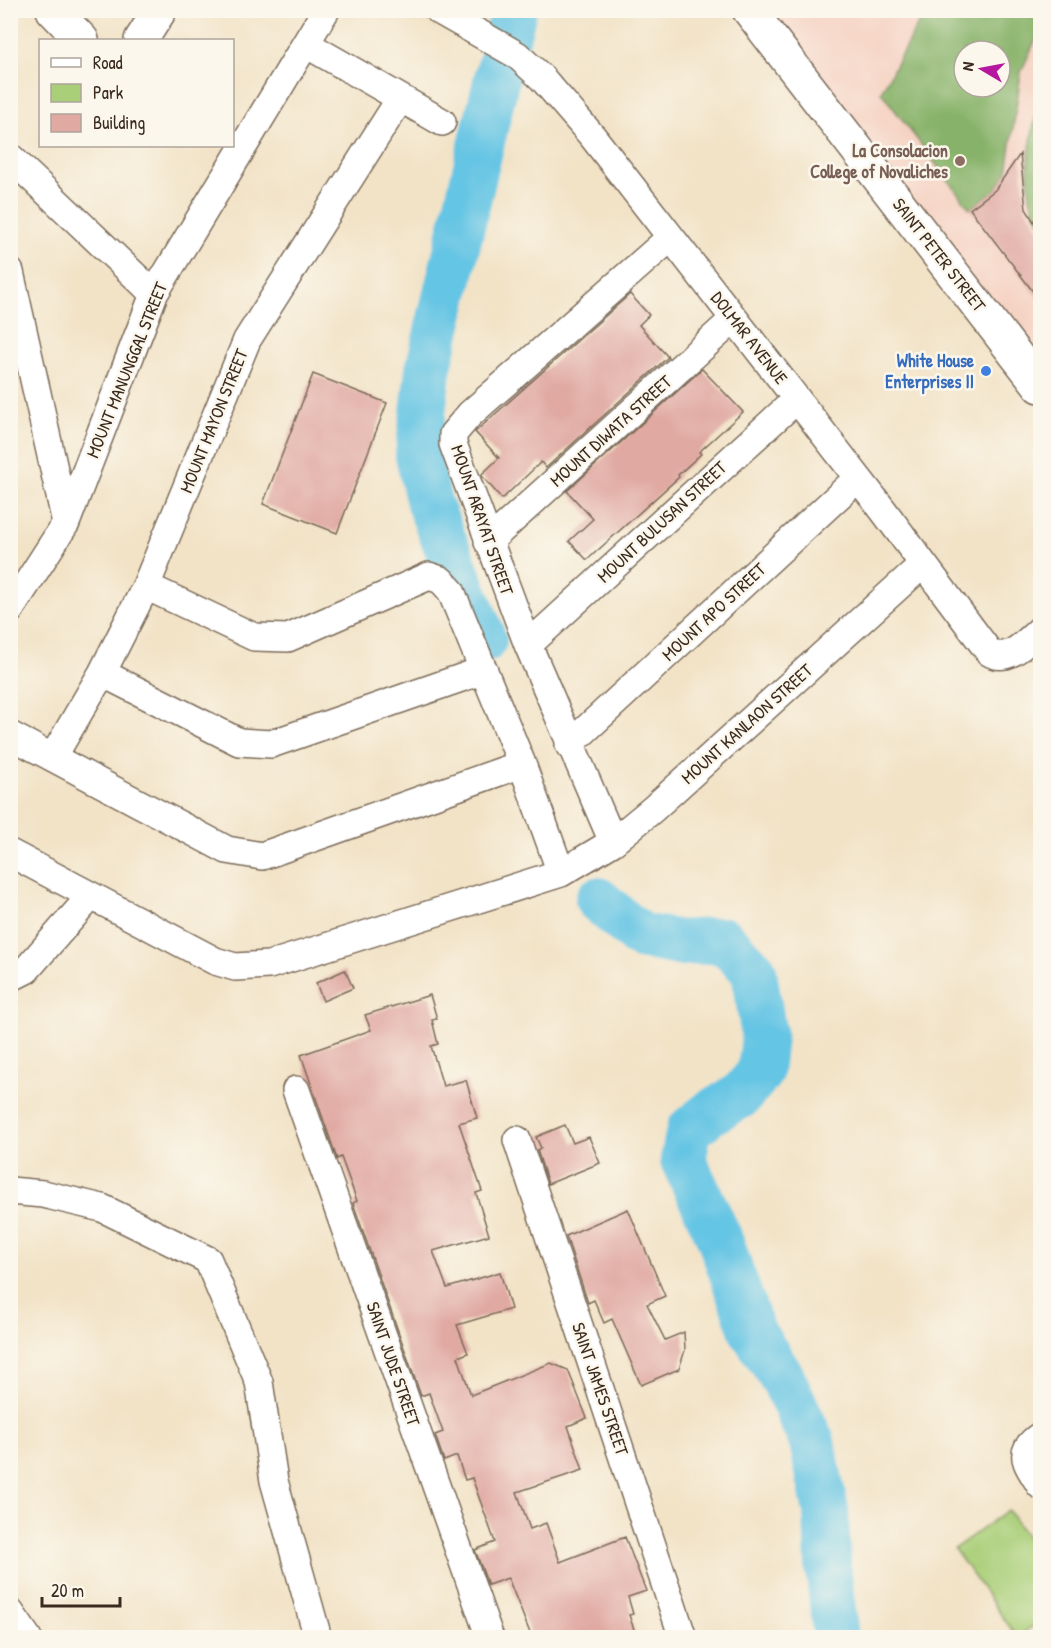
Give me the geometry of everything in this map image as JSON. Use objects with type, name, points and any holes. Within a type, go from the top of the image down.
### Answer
[{"type":"street","points":[[53,10],[81,39]]},
{"type":"street","points":[[142,39],[160,10]]},
{"type":"street","name":"MOUNT MANUNGGAL STREET","points":[[10,610],[66,523],[154,294],[326,10]]},
{"type":"street","name":"DOLMAR AVENUE","points":[[438,10],[517,56],[542,78],[593,137],[858,478],[984,648],[995,656],[1009,655],[1041,630]]},
{"type":"street","name":"SAINT PETER STREET","points":[[749,10],[1041,386]]},
{"type":"street","points":[[306,44],[442,122]]},
{"type":"street","name":"MOUNT MAYON STREET","points":[[53,757],[102,673],[146,586],[247,340],[400,99]]},
{"type":"street","points":[[10,157],[154,294]]},
{"type":"street","name":"MOUNT ARAYAT STREET","points":[[613,842],[569,745],[528,645],[453,444],[453,434],[459,424],[670,238]]},
{"type":"street","points":[[10,272],[66,523]]},
{"type":"street","name":"MOUNT DIWATA STREET","points":[[488,542],[734,319]]},
{"type":"street","name":"MOUNT BULUSAN STREET","points":[[528,645],[796,399]]},
{"type":"street","name":"MOUNT APO STREET","points":[[569,745],[858,478]]},
{"type":"street","name":"MOUNT KANLAON STREET","points":[[10,853],[215,961],[235,967],[269,965],[561,873],[613,842],[653,809],[923,564]]},
{"type":"street","points":[[146,586],[254,637],[288,638],[429,576],[441,580],[451,591],[484,670],[522,764],[561,873]]},
{"type":"street","points":[[102,673],[239,742],[271,744],[484,670]]},
{"type":"street","points":[[10,735],[227,850],[262,856],[522,764]]},
{"type":"street","points":[[10,978],[26,970],[91,896]]},
{"type":"street","name":"SAINT JUDE STREET","points":[[296,1090],[490,1638]]},
{"type":"street","name":"SAINT JAMES STREET","points":[[516,1140],[683,1638]]},
{"type":"street","points":[[10,1191],[43,1194],[102,1208],[208,1260],[259,1382],[274,1481],[318,1638]]},
{"type":"street","points":[[1034,1474],[1025,1453],[1029,1444],[1041,1436]]},
{"type":"street","points":[[10,1612],[28,1638]]},
{"type":"shaded area","name":"La Consolacion College of Novaliches","points":[[764,11],[1040,11],[1040,369]]},
{"type":"green space","points":[[925,11],[1040,11],[1040,30],[1021,72],[1007,173],[995,190],[970,209],[881,92]]},
{"type":"green space","points":[[1040,99],[1040,222],[1029,194],[1028,162]]},
{"type":"green space","points":[[1008,1510],[1040,1556],[1040,1621],[1017,1637],[954,1549]]},
{"type":"building","points":[[1020,154],[1026,209],[1041,233],[1041,302],[970,209],[995,190]]},
{"type":"building","points":[[630,294],[649,315],[639,325],[668,357],[546,468],[541,462],[502,499],[481,475],[499,458],[475,432]]},
{"type":"building","points":[[702,369],[743,412],[699,452],[701,454],[678,475],[679,477],[587,560],[569,541],[593,519],[567,491]]},
{"type":"building","points":[[313,374],[387,403],[337,533],[263,504]]},
{"type":"building","points":[[345,970],[353,988],[323,1001],[316,983]]},
{"type":"building","points":[[430,995],[437,1019],[432,1020],[438,1044],[431,1046],[443,1086],[466,1080],[477,1118],[459,1123],[482,1191],[476,1193],[489,1235],[433,1251],[447,1288],[500,1272],[511,1309],[457,1325],[468,1353],[458,1357],[471,1395],[551,1363],[568,1370],[587,1418],[568,1426],[583,1470],[517,1492],[530,1529],[546,1523],[560,1562],[625,1537],[646,1591],[628,1597],[633,1614],[629,1615],[637,1638],[532,1638],[508,1578],[488,1585],[475,1550],[495,1542],[472,1478],[465,1480],[457,1456],[444,1461],[435,1435],[443,1432],[429,1393],[421,1396],[353,1203],[357,1201],[341,1157],[337,1159],[301,1055],[371,1030],[365,1015]]},
{"type":"building","points":[[565,1125],[573,1143],[589,1137],[600,1163],[548,1184],[537,1150],[541,1148],[536,1137]]},
{"type":"building","points":[[628,1209],[665,1296],[647,1304],[665,1340],[684,1332],[685,1350],[679,1369],[641,1385],[612,1319],[604,1323],[594,1300],[588,1303],[566,1236]]},
{"type":"waterway","points":[[507,38],[514,10]]},
{"type":"waterway","points":[[484,640],[429,503],[418,455],[428,370],[500,65]]},
{"type":"waterway","points":[[598,900],[640,936],[681,943],[723,940],[754,971],[764,1037],[760,1072],[740,1096],[711,1112],[689,1130],[683,1160],[719,1237],[752,1331],[783,1379],[812,1442],[826,1511],[828,1566],[836,1638]]},
{"type":"place","name":"La Consolacion College of Novaliches","points":[[960,161]]},
{"type":"place","name":"White House Enterprises II","points":[[986,371]]}]
